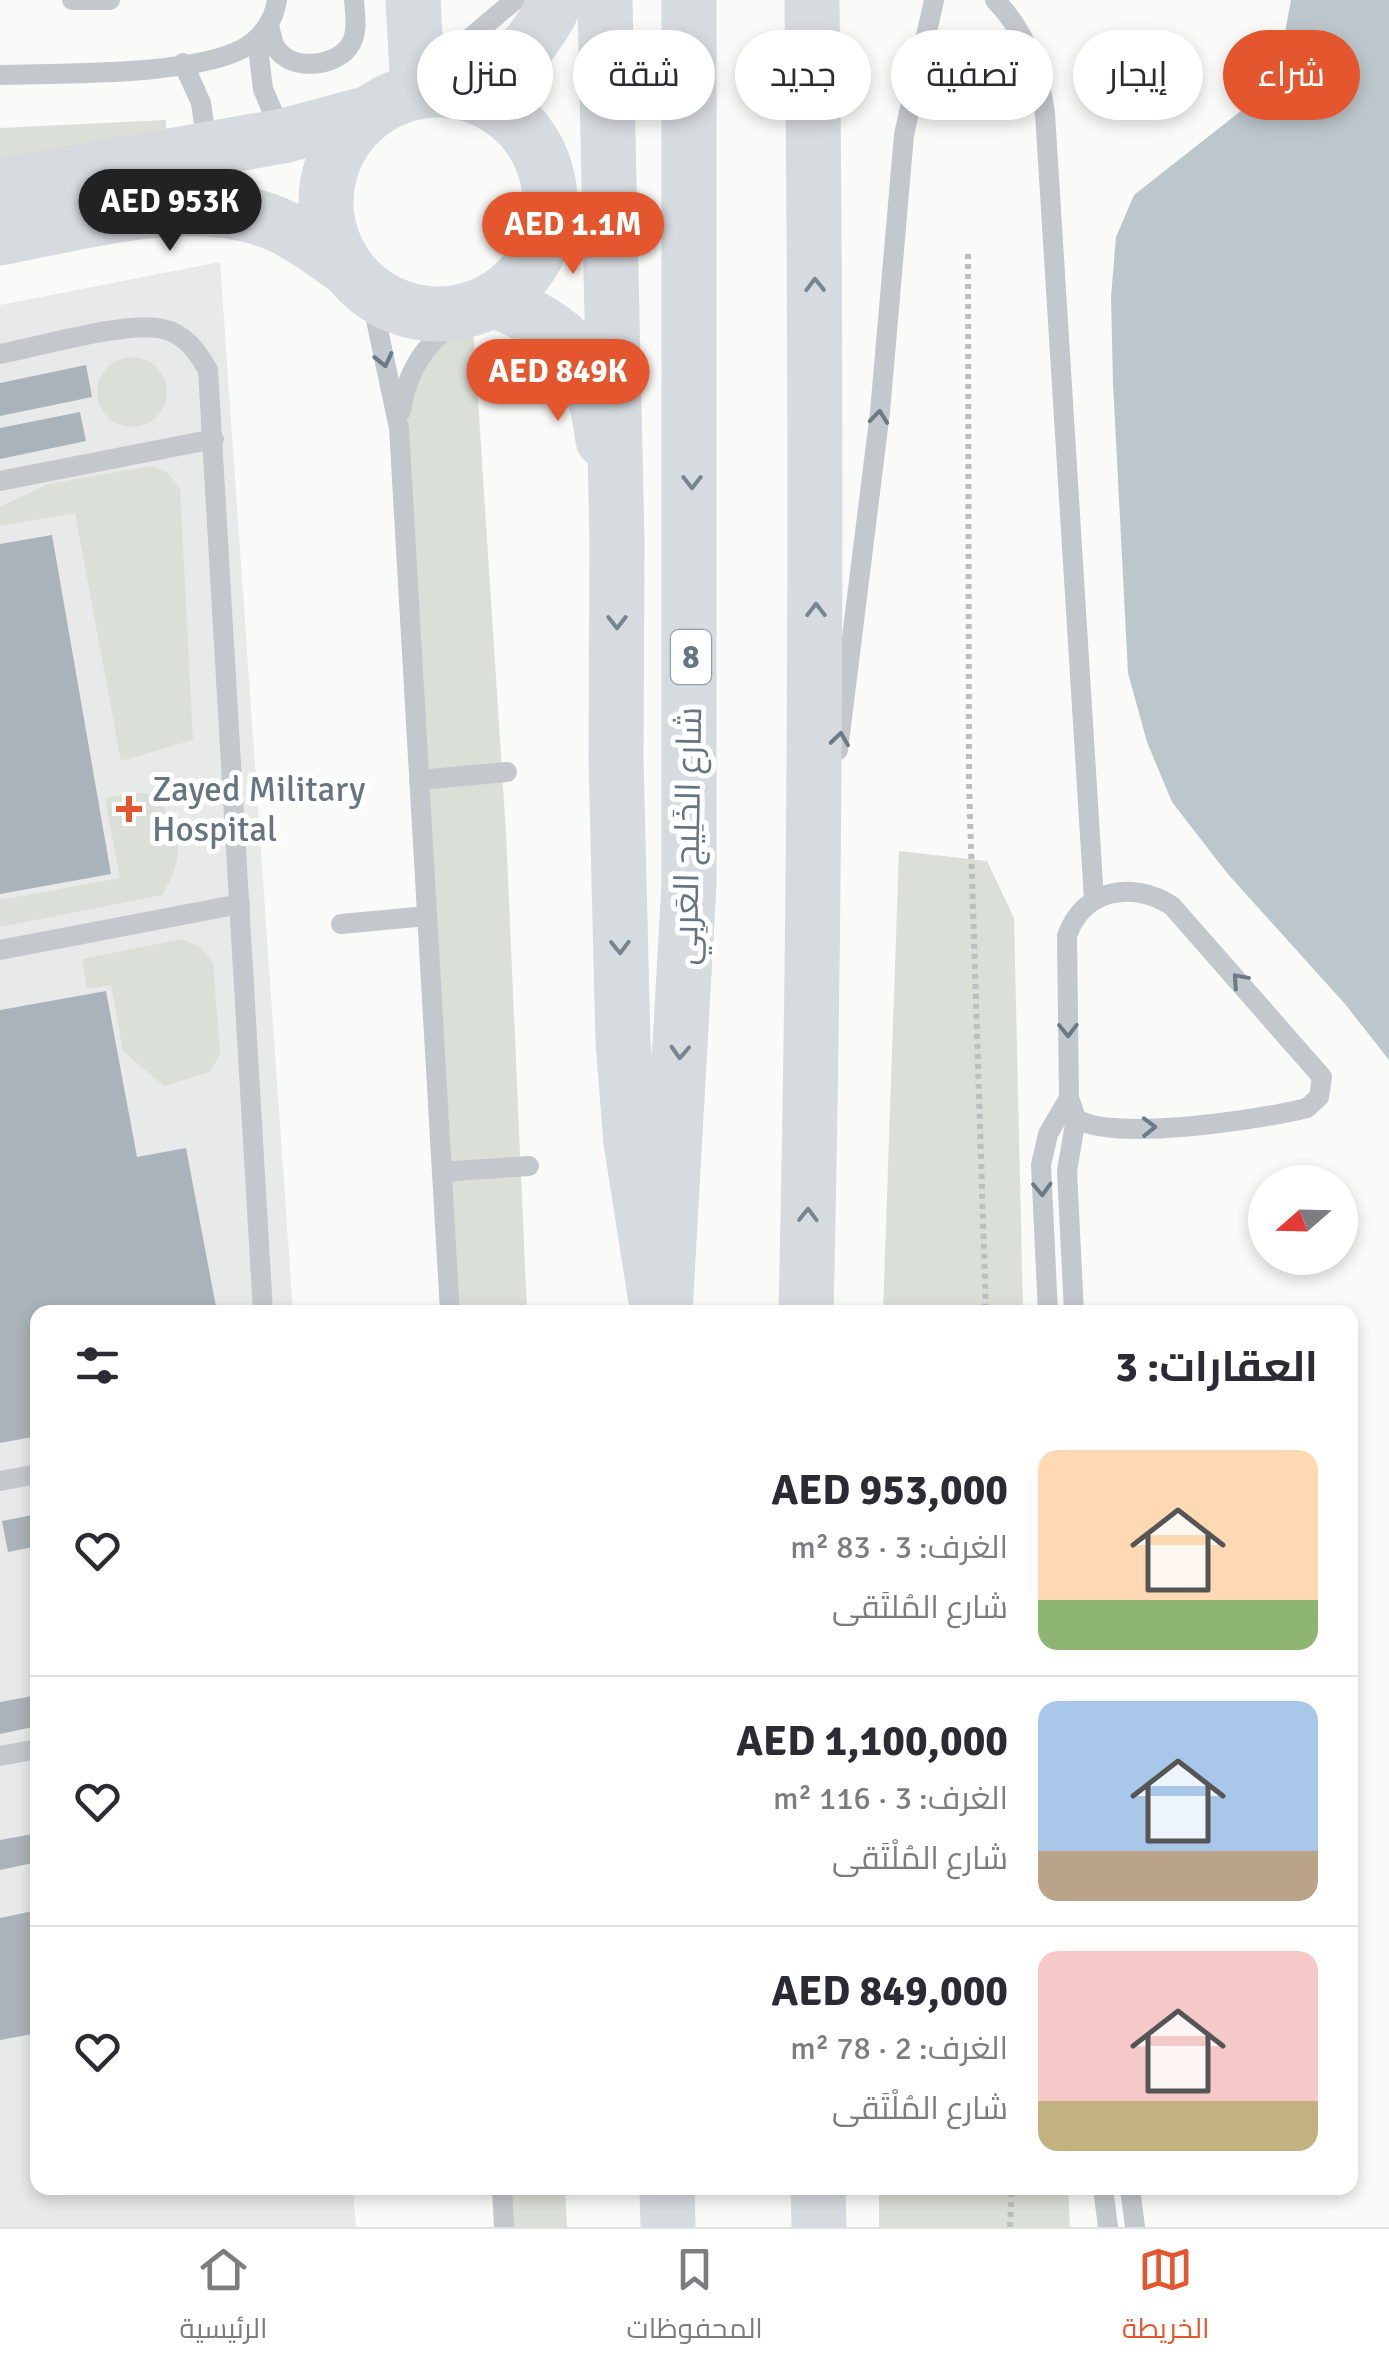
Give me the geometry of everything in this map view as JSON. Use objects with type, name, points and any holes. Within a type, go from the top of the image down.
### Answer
[{"type":"main road","points":[[358,280],[331,240],[325,208],[328,177],[339,148],[369,114],[417,75],[413,0]]},
{"type":"main road","points":[[539,30],[556,0]]},
{"type":"main road","points":[[604,0],[617,542],[616,760],[623,1042],[631,1142],[657,1305]]},
{"type":"main road","name":"شارع الخَلِيج العَربِي","points":[[665,1305],[689,884],[689,0]]},
{"type":"main road","points":[[806,1305],[815,905],[817,410],[812,0]]},
{"type":"main road","points":[[0,186],[244,142],[369,114]]},
{"type":"main road","points":[[119,216],[224,208],[280,226],[400,309],[434,315],[481,306],[522,278],[541,248],[550,213],[548,177],[534,143],[514,120]]},
{"type":"main road","points":[[0,238],[119,216],[250,183],[262,163],[256,148],[244,142]]},
{"type":"main road","points":[[481,306],[550,326],[582,361],[593,383],[598,408],[617,542]]},
{"type":"main road","points":[[668,2195],[668,2227]]},
{"type":"main road","points":[[818,2195],[818,2227]]},
{"type":"lane","points":[[72,0],[110,0]]},
{"type":"lane","points":[[183,62],[201,103],[244,142],[262,89],[263,32],[278,0]]},
{"type":"lane","points":[[263,32],[284,57],[322,63],[348,48],[354,35],[354,0]]},
{"type":"lane","points":[[479,30],[515,0]]},
{"type":"lane","points":[[815,905],[864,559],[904,135],[934,0]]},
{"type":"lane","points":[[995,0],[1021,34],[1033,59],[1045,113],[1094,900]]},
{"type":"lane","points":[[0,75],[137,69],[183,62],[227,54],[263,32]]},
{"type":"lane","points":[[358,280],[399,428]]},
{"type":"lane","points":[[450,1305],[399,428],[403,394],[416,361],[437,332],[481,306]]},
{"type":"lane","points":[[0,354],[144,326],[182,336],[208,370],[263,1305]]},
{"type":"lane","points":[[0,481],[214,439]]},
{"type":"lane","points":[[419,780],[507,772]]},
{"type":"lane","points":[[1072,1108],[1093,1128],[1222,1124],[1307,1108],[1323,1087],[1318,1068],[1172,906],[1133,890],[1094,900],[1074,917],[1067,936],[1072,1108],[1067,1171],[1074,1305]]},
{"type":"lane","points":[[0,950],[240,904]]},
{"type":"lane","points":[[340,924],[427,916]]},
{"type":"lane","points":[[1048,1305],[1041,1165],[1048,1134],[1072,1108]]},
{"type":"lane","points":[[442,1172],[530,1166]]},
{"type":"lane","points":[[0,1481],[30,1475]]},
{"type":"lane","points":[[0,1756],[30,1750]]},
{"type":"lane","points":[[502,2195],[504,2227]]},
{"type":"lane","points":[[1104,2195],[1108,2227]]},
{"type":"lane","points":[[1131,2195],[1135,2227]]},
{"type":"path","points":[[968,254],[969,786],[986,1305]]},
{"type":"path","points":[[1010,2227],[1012,2195]]},
{"type":"shaded area","points":[[1291,0],[1389,0],[1389,1060],[1345,1004],[1227,873],[1172,802],[1147,742],[1128,673],[1113,383],[1111,297],[1116,237],[1134,195],[1229,120],[1360,120],[1360,30],[1285,30]]},
{"type":"shaded area","points":[[166,120],[166,136],[0,166],[0,128]]},
{"type":"shaded area","name":"Zayed Military Hospital","points":[[220,262],[293,1305],[30,1305],[30,2195],[354,2195],[356,2227],[0,2227],[0,305]]},
{"type":"shaded area","points":[[462,325],[474,338],[506,833],[527,1305],[460,1305],[407,408],[424,341]]},
{"type":"shaded area","points":[[132,357],[157,367],[167,392],[157,417],[132,427],[107,417],[97,392],[107,367]]},
{"type":"shaded area","points":[[152,466],[167,472],[180,488],[193,740],[121,761],[75,513],[0,526],[0,507],[48,484]]},
{"type":"shaded area","points":[[152,794],[176,830],[178,855],[162,895],[0,927],[0,900],[120,878],[105,798]]},
{"type":"shaded area","points":[[899,851],[987,861],[1014,918],[1023,1305],[883,1305]]},
{"type":"shaded area","points":[[182,939],[200,947],[213,963],[220,1053],[210,1072],[164,1086],[123,1051],[111,985],[87,989],[82,959]]},
{"type":"shaded area","points":[[511,2195],[565,2195],[567,2227],[513,2227]]},
{"type":"shaded area","points":[[879,2195],[1068,2195],[1070,2227],[879,2227]]},
{"type":"building","points":[[86,365],[92,397],[0,416],[0,383]]},
{"type":"building","points":[[80,412],[86,441],[0,459],[0,428]]},
{"type":"building","points":[[52,535],[111,874],[0,894],[0,544]]},
{"type":"building","points":[[106,991],[137,1157],[186,1148],[216,1305],[30,1305],[30,1437],[0,1443],[0,1010]]},
{"type":"building","points":[[30,1516],[30,1548],[8,1552],[2,1521]]},
{"type":"building","points":[[30,1696],[30,1728],[0,1734],[0,1702]]},
{"type":"building","points":[[30,1834],[30,1864],[0,1870],[0,1840]]},
{"type":"building","points":[[30,1912],[30,2034],[0,2040],[0,1918]]},
{"type":"place","name":"Zayed Military Hospital","points":[[129,809]]}]
